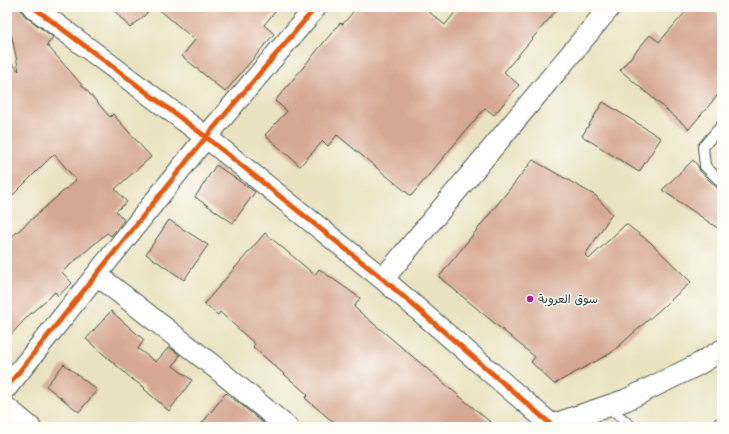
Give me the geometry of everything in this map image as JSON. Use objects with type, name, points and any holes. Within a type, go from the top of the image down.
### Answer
[{"type":"street","points":[[33,7],[206,137],[383,279],[553,426],[626,400],[722,350]]},
{"type":"street","points":[[7,387],[206,137],[316,7]]},
{"type":"street","points":[[383,279],[610,7]]},
{"type":"street","points":[[97,275],[216,368],[287,427]]},
{"type":"street","points":[[7,408],[30,427]]},
{"type":"lane","points":[[722,126],[703,147],[705,166],[722,183]]},
{"type":"lane","points":[[607,406],[632,427]]},
{"type":"lane","points":[[714,427],[722,421]]},
{"type":"building","points":[[7,7],[21,7],[22,12],[26,17],[53,37],[47,45],[110,117],[113,114],[151,157],[115,189],[127,202],[116,211],[124,220],[111,236],[107,233],[62,272],[72,283],[58,296],[55,292],[28,316],[7,339],[7,241],[76,180],[54,154],[7,201],[7,58],[19,71],[7,14]]},
{"type":"building","points":[[111,7],[154,7],[130,28]]},
{"type":"building","points":[[156,7],[279,7],[264,25],[274,34],[225,92],[182,56],[195,40]]},
{"type":"building","points":[[357,7],[423,7],[445,25],[459,7],[559,7],[504,72],[519,85],[494,115],[485,108],[411,196],[337,135],[328,146],[323,141],[300,166],[265,135],[287,111],[275,101],[340,23],[343,24]]},
{"type":"building","points":[[690,7],[710,7],[722,18],[722,90],[689,129],[620,70],[650,35],[659,42]]},
{"type":"building","points":[[603,102],[661,138],[639,172],[582,136]]},
{"type":"building","points":[[533,160],[596,196],[612,214],[585,255],[589,259],[626,224],[650,242],[691,282],[611,353],[554,384],[531,362],[535,357],[439,277]]},
{"type":"building","points":[[693,160],[700,171],[717,188],[722,189],[722,231],[662,190]]},
{"type":"building","points":[[216,165],[255,192],[233,223],[195,197]]},
{"type":"building","points":[[169,220],[208,245],[184,280],[146,254]]},
{"type":"building","points":[[265,233],[315,275],[319,269],[360,298],[354,307],[496,427],[339,427],[305,398],[308,395],[253,347],[255,344],[220,312],[218,315],[204,304]]},
{"type":"building","points":[[111,311],[144,340],[138,349],[156,362],[169,347],[180,355],[173,366],[192,380],[169,411],[144,389],[145,388],[132,379],[86,339]]},
{"type":"building","points":[[64,364],[97,390],[79,412],[46,386]]},
{"type":"building","points":[[226,393],[244,407],[268,427],[199,427]]},
{"type":"cycle path","points":[[33,7],[206,137],[383,279],[554,427]]},
{"type":"cycle path","points":[[7,387],[206,137],[316,7]]},
{"type":"place","name":"سوق العروبة","points":[[530,299]]}]
